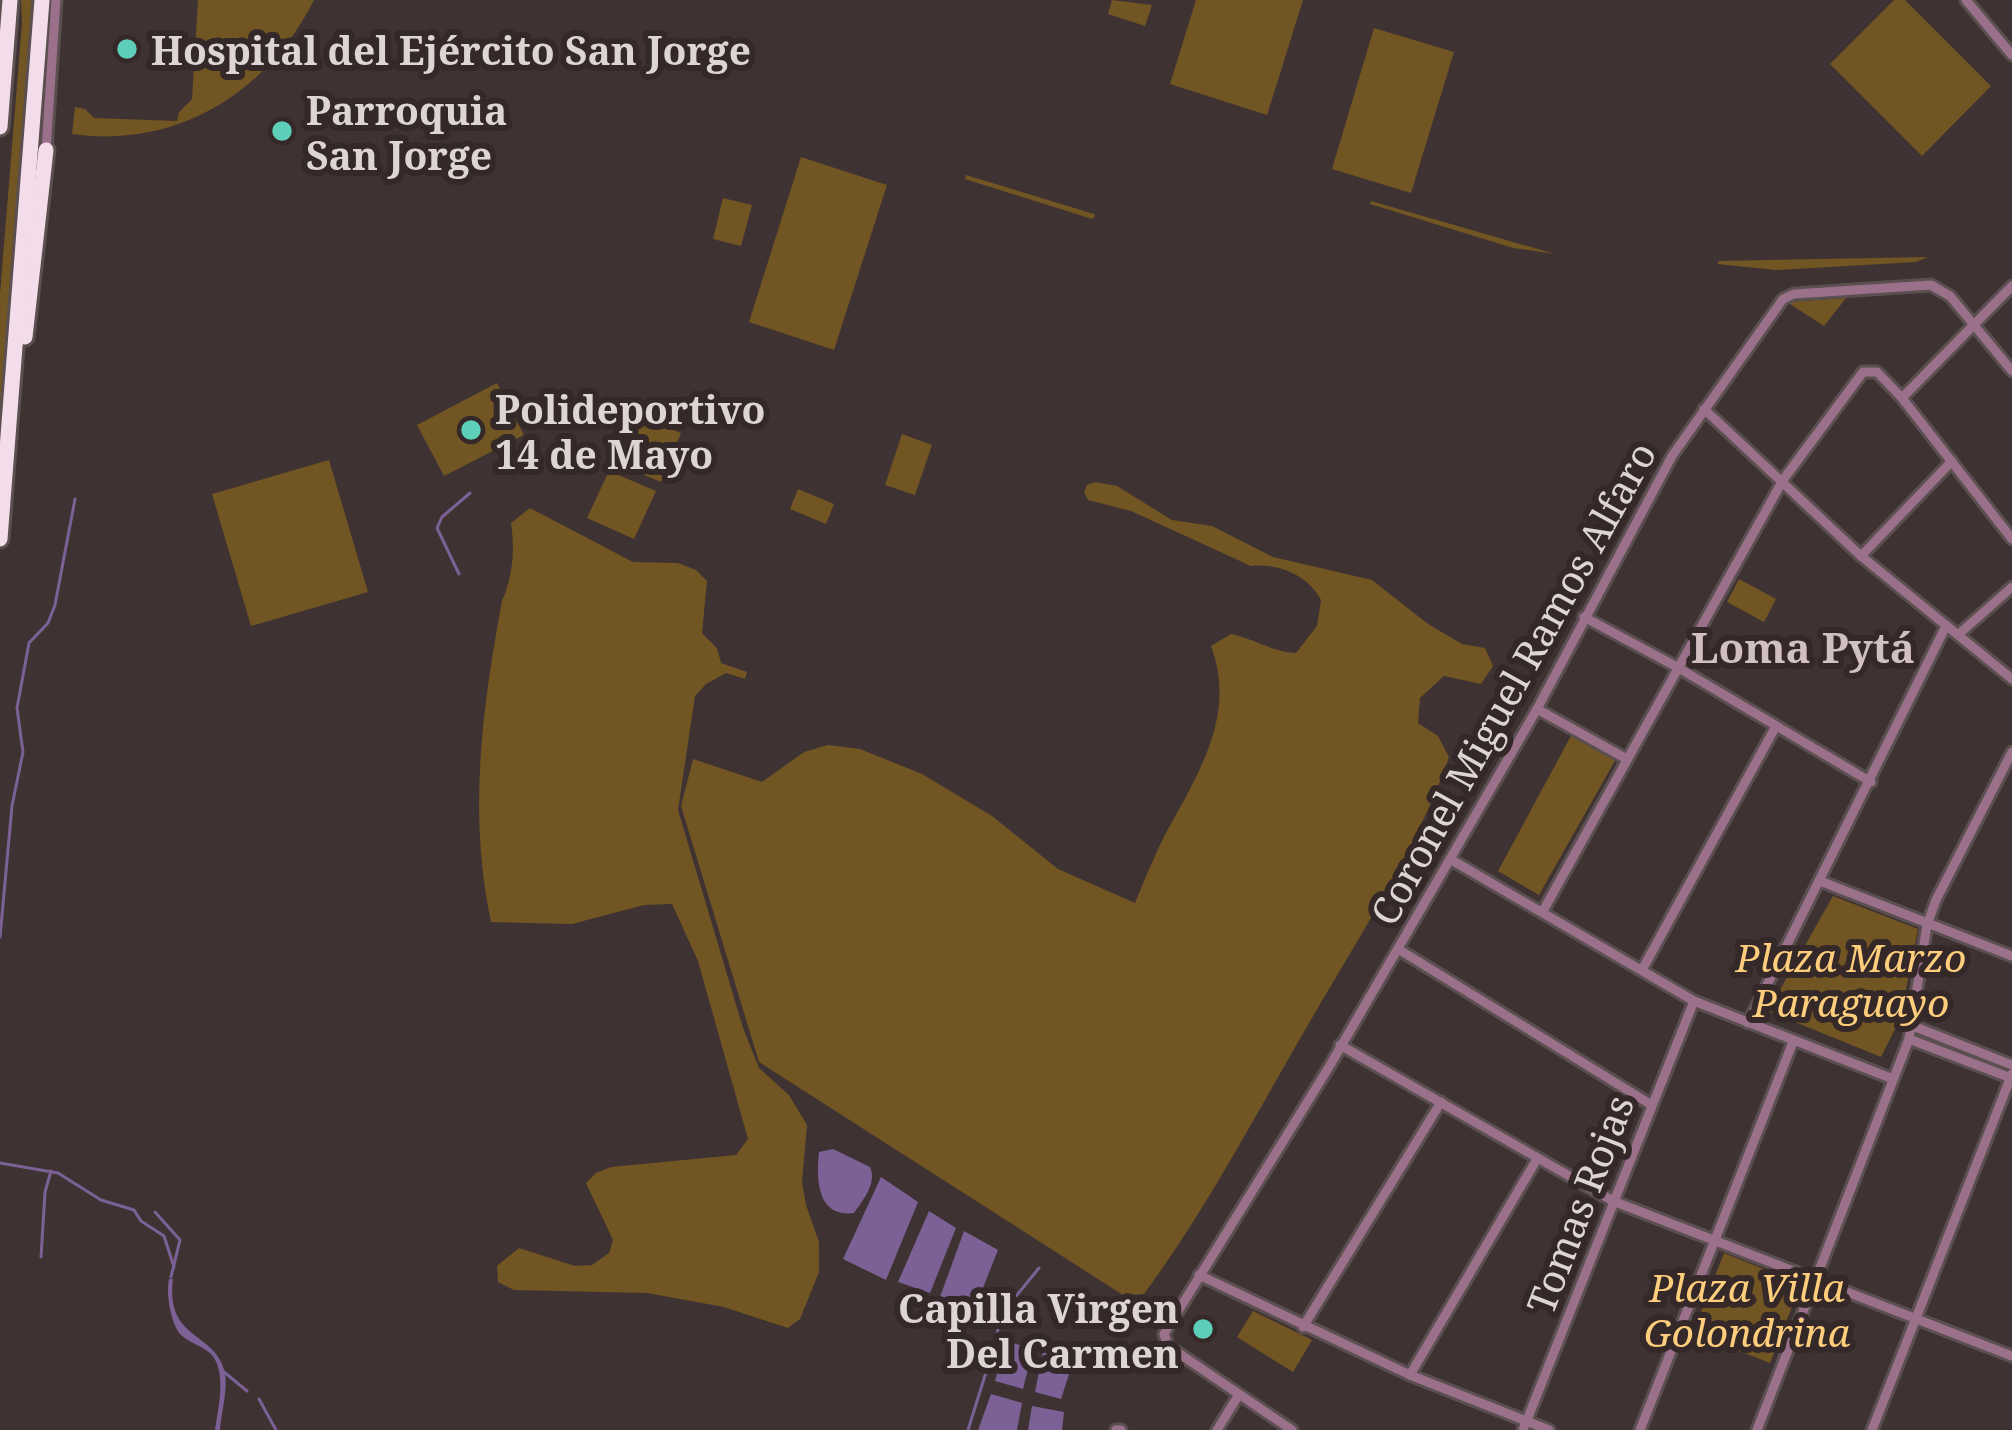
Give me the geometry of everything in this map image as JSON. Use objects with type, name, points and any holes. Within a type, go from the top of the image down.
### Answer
[{"type":"highway","points":[[0,127],[10,0]]},
{"type":"highway","points":[[0,539],[42,0]]},
{"type":"highway","points":[[14,381],[30,317],[46,150]]},
{"type":"street","points":[[46,150],[56,0]]},
{"type":"street","points":[[1966,0],[2012,55]]},
{"type":"street","name":"Coronel Miguel Ramos Alfaro","points":[[1238,1396],[1168,1346],[1164,1334],[1398,949],[1537,709],[1672,456],[1788,296],[1931,284],[1950,296],[2012,371]]},
{"type":"street","points":[[1902,398],[2012,286]]},
{"type":"street","points":[[1543,911],[1783,480],[1863,372],[1881,376],[1902,398],[2012,538]]},
{"type":"street","points":[[1704,409],[1862,556],[2012,679]]},
{"type":"street","points":[[1862,556],[1952,461]]},
{"type":"street","points":[[1959,634],[2012,587]]},
{"type":"street","points":[[1584,617],[1871,782]]},
{"type":"street","points":[[1748,1023],[1946,626]]},
{"type":"street","points":[[1537,709],[1625,758]]},
{"type":"street","points":[[1642,970],[1776,726]]},
{"type":"street","points":[[1757,1430],[1909,1040],[1927,925],[1950,870],[2012,752]]},
{"type":"street","points":[[1450,859],[1694,1001],[1893,1079]]},
{"type":"street","points":[[1820,881],[2012,956]]},
{"type":"street","points":[[1398,949],[1650,1104]]},
{"type":"street","name":"Tomas Rojas","points":[[1524,1426],[1694,1001]]},
{"type":"street","points":[[1913,1026],[2012,1074]]},
{"type":"street","points":[[1909,1040],[2012,1074]]},
{"type":"street","points":[[1640,1430],[1793,1042]]},
{"type":"street","points":[[1340,1045],[1613,1201],[2012,1356]]},
{"type":"street","points":[[1872,1430],[2012,1074]]},
{"type":"street","points":[[1303,1327],[1441,1102]]},
{"type":"street","points":[[1410,1375],[1537,1159]]},
{"type":"street","points":[[1199,1275],[1524,1426],[1549,1430]]},
{"type":"street","points":[[1216,1430],[1238,1396],[1292,1430]]},
{"type":"green space","points":[[21,0],[33,0],[0,411],[0,294]]},
{"type":"green space","points":[[198,0],[314,0],[271,62],[215,108],[148,132],[72,134],[75,107],[94,118],[177,121],[192,99]]},
{"type":"green space","points":[[1112,0],[1152,5],[1145,26],[1108,14]]},
{"type":"green space","points":[[1196,0],[1303,0],[1267,115],[1170,84]]},
{"type":"green space","points":[[1894,0],[1905,0],[1991,86],[1922,156],[1830,64]]},
{"type":"green space","points":[[1374,28],[1454,52],[1411,193],[1332,169]]},
{"type":"green space","points":[[801,157],[887,185],[834,350],[749,322]]},
{"type":"green space","points":[[966,175],[1095,216],[1092,219],[965,179]]},
{"type":"green space","points":[[723,198],[752,205],[741,246],[713,239]]},
{"type":"green space","points":[[1371,201],[1555,254],[1513,248]]},
{"type":"green space","points":[[1928,257],[1916,262],[1776,270],[1717,264],[1719,261]]},
{"type":"green space","points":[[1846,298],[1824,326],[1787,302]]},
{"type":"green space","name":"Polideportivo 14 de Mayo","points":[[497,383],[524,435],[444,476],[417,425]]},
{"type":"green space","points":[[632,413],[681,433],[661,482],[611,461]]},
{"type":"green space","points":[[902,434],[932,445],[915,495],[885,485]]},
{"type":"green space","points":[[329,460],[368,592],[251,626],[212,494]]},
{"type":"green space","points":[[609,471],[656,491],[634,539],[587,518]]},
{"type":"green space","points":[[1095,482],[1117,486],[1172,520],[1212,526],[1273,557],[1372,580],[1428,624],[1462,644],[1485,648],[1493,666],[1481,684],[1444,676],[1420,698],[1418,723],[1438,736],[1449,757],[1422,822],[1190,1227],[1144,1294],[1123,1295],[759,1062],[681,806],[693,759],[762,782],[804,752],[828,745],[860,749],[922,774],[992,816],[1058,869],[1135,903],[1201,766],[1217,720],[1218,671],[1211,646],[1231,634],[1296,653],[1317,626],[1321,600],[1291,572],[1251,566],[1131,511],[1088,500],[1084,492]]},
{"type":"green space","points":[[798,489],[834,504],[826,524],[790,509]]},
{"type":"green space","points":[[530,508],[633,562],[678,563],[696,570],[707,581],[702,633],[717,648],[721,663],[747,672],[745,679],[726,673],[695,696],[678,810],[759,1068],[789,1095],[807,1125],[802,1182],[819,1242],[819,1272],[800,1319],[788,1328],[724,1307],[647,1293],[514,1290],[498,1282],[497,1266],[519,1248],[575,1266],[592,1265],[609,1253],[613,1240],[586,1183],[596,1173],[611,1167],[736,1155],[748,1139],[698,961],[672,904],[644,905],[572,924],[491,922],[480,841],[480,761],[489,681],[512,563],[511,523]]},
{"type":"green space","points":[[1739,579],[1776,599],[1764,622],[1727,602]]},
{"type":"green space","points":[[1572,734],[1616,759],[1539,895],[1498,871]]},
{"type":"green space","name":"Plaza Marzo Paraguayo","points":[[1833,896],[1918,929],[1900,1019],[1881,1057],[1768,1011]]},
{"type":"green space","name":"Plaza Villa Golondrina","points":[[1724,1253],[1801,1284],[1770,1363],[1693,1333]]},
{"type":"green space","points":[[1253,1311],[1312,1340],[1293,1372],[1237,1337]]},
{"type":"shaded area","points":[[833,1149],[870,1167],[872,1173],[871,1185],[854,1213],[832,1209],[822,1194],[819,1152]]},
{"type":"shaded area","points":[[881,1177],[918,1202],[886,1280],[843,1259]]},
{"type":"shaded area","points":[[929,1211],[956,1228],[930,1293],[898,1282]]},
{"type":"shaded area","points":[[964,1231],[998,1250],[975,1308],[940,1297]]},
{"type":"shaded area","points":[[169,1279],[173,1279],[176,1314],[212,1349],[225,1373],[220,1430],[215,1430],[220,1392],[217,1363],[177,1328]]},
{"type":"shaded area","points":[[1006,1341],[1033,1349],[1023,1389],[995,1381]]},
{"type":"shaded area","points":[[1043,1352],[1073,1362],[1061,1399],[1035,1392]]},
{"type":"shaded area","points":[[991,1394],[1022,1403],[1017,1430],[978,1430]]},
{"type":"shaded area","points":[[1032,1406],[1064,1412],[1062,1430],[1028,1430]]},
{"type":"waterway","points":[[459,574],[437,528],[442,517],[470,493]]},
{"type":"waterway","points":[[0,937],[12,806],[23,752],[17,708],[29,643],[48,623],[55,605],[75,499]]},
{"type":"waterway","points":[[0,1163],[58,1173],[101,1200],[134,1210],[141,1221],[164,1236],[174,1267]]},
{"type":"waterway","points":[[41,1257],[51,1171]]},
{"type":"waterway","points":[[155,1212],[180,1240],[171,1277]]},
{"type":"waterway","points":[[968,1430],[999,1317],[1039,1268]]},
{"type":"waterway","points":[[224,1372],[247,1391]]},
{"type":"waterway","points":[[259,1399],[276,1430]]},
{"type":"place","name":"Hospital del Ejército San Jorge","points":[[127,49]]},
{"type":"place","name":"Parroquia San Jorge","points":[[282,131]]},
{"type":"place","name":"Polideportivo 14 de Mayo","points":[[471,430]]},
{"type":"place","name":"Capilla Virgen Del Carmen","points":[[1203,1329]]},
{"type":"district","name":"Loma Pytá","points":[[1803,646]]}]
